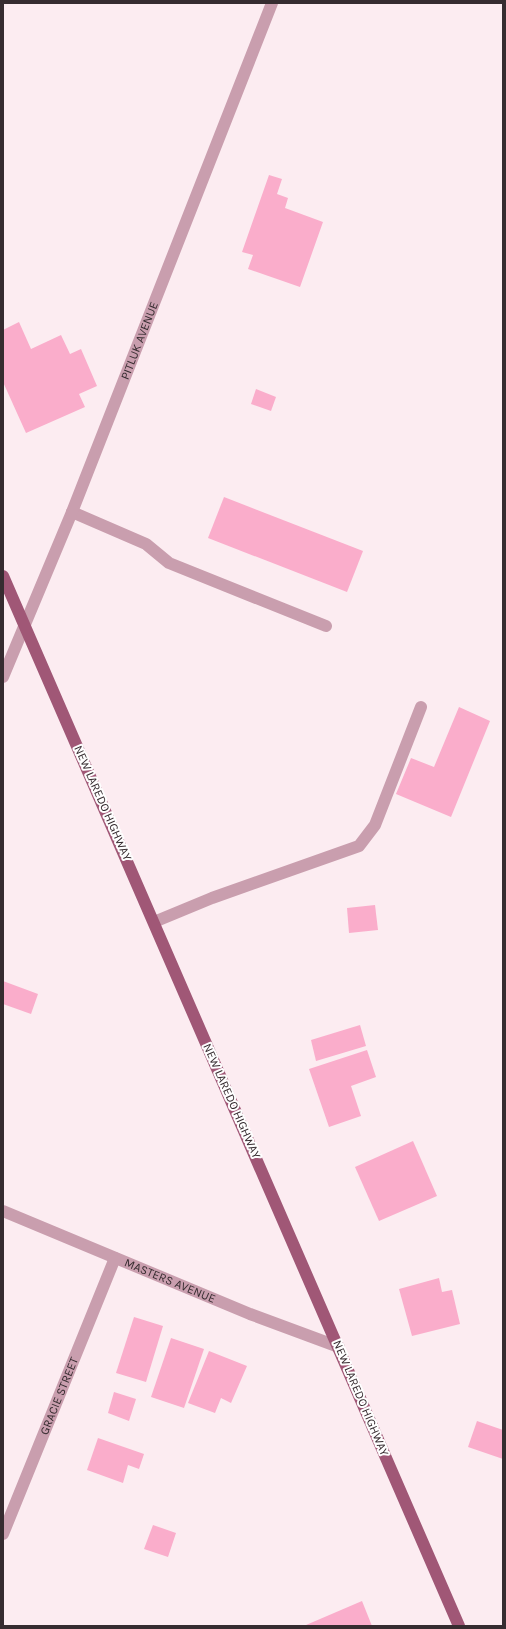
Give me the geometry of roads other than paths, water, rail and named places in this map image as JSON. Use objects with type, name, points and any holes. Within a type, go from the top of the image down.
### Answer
[{"type":"main road","name":"NEW LAREDO HIGHWAY","points":[[3,576],[459,1626]]},
{"type":"street","name":"PITLUK AVENUE","points":[[3,676],[72,512],[272,3]]},
{"type":"street","points":[[72,512],[146,544],[169,564],[326,626]]},
{"type":"street","points":[[154,922],[212,898],[359,846],[375,826],[422,706]]},
{"type":"street","name":"MASTERS AVENUE","points":[[3,1211],[250,1314],[339,1347]]},
{"type":"street","name":"GRACIE STREET","points":[[3,1534],[115,1258]]}]
